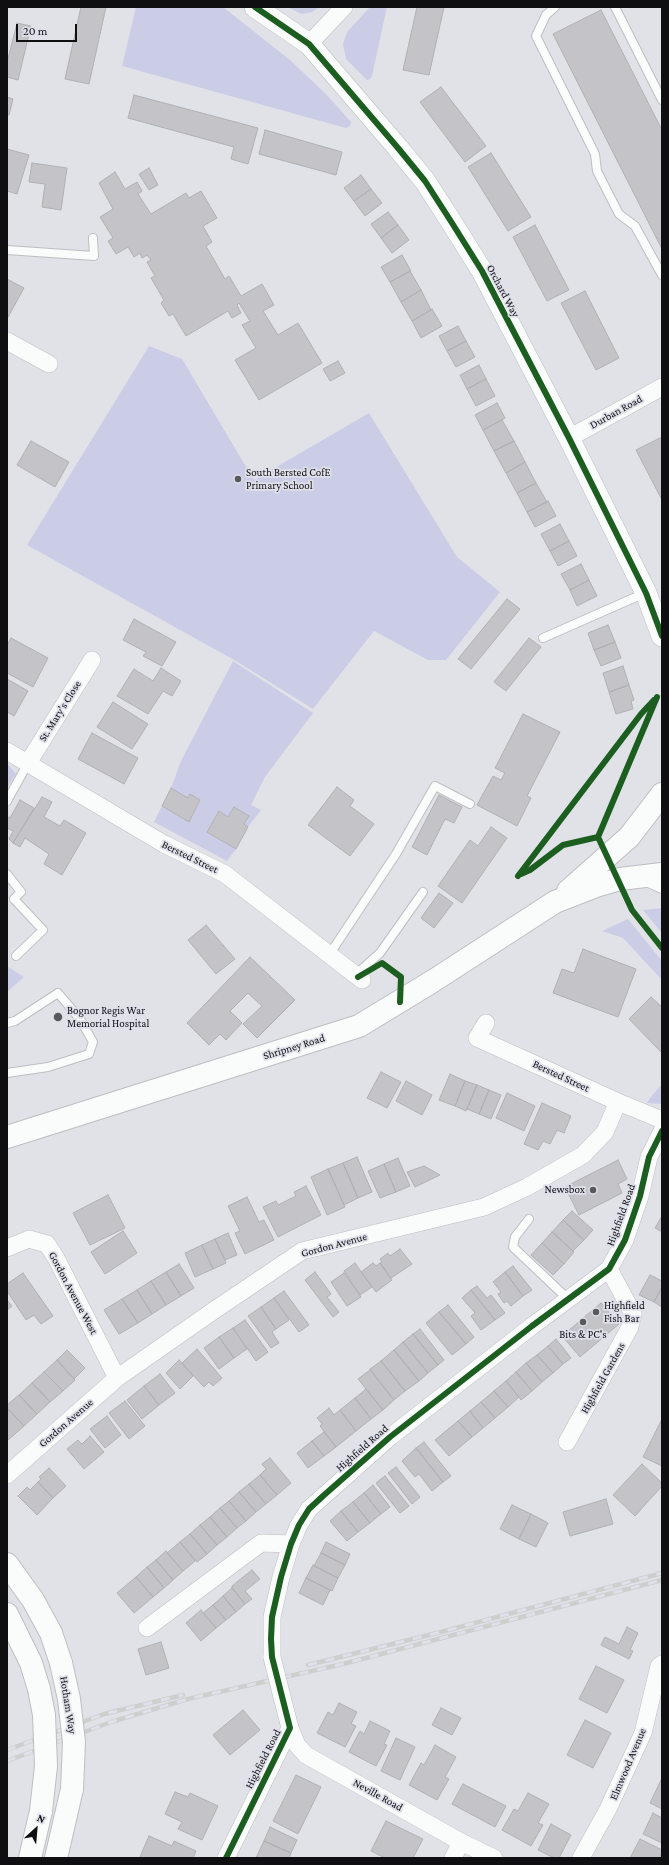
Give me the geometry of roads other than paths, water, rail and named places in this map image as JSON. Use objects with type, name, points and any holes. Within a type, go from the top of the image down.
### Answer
[{"type":"main road","name":"Shripney Road","points":[[7,1137],[359,1026],[434,981],[555,902],[629,837],[662,794]]},
{"type":"main road","name":"Shripney Road","points":[[555,902],[596,886],[620,879],[662,874]]},
{"type":"main road","name":"Hotham Way","points":[[7,1564],[33,1600],[51,1633],[61,1663],[69,1699],[74,1742],[72,1789],[56,1858]]},
{"type":"main road","points":[[7,1614],[31,1663],[39,1689],[44,1715],[46,1766],[41,1810],[30,1858]]},
{"type":"street","name":"Orchard Way","points":[[255,7],[309,44],[425,181],[482,271],[569,438],[646,593],[662,636]]},
{"type":"street","points":[[309,44],[344,7]]},
{"type":"street","points":[[7,341],[48,364]]},
{"type":"street","name":"Durban Road","points":[[569,438],[662,387]]},
{"type":"street","name":"St. Mary's Close","points":[[28,762],[92,660]]},
{"type":"street","name":"Bersted Street","points":[[7,751],[28,762],[164,844],[225,874],[358,977]]},
{"type":"street","name":"Bersted Street","points":[[486,1023],[477,1038],[618,1102],[662,1120]]},
{"type":"street","name":"Gordon Avenue","points":[[7,1475],[117,1378],[216,1309],[302,1252],[484,1207],[527,1187],[583,1154],[605,1132],[618,1102]]},
{"type":"street","name":"Highfield Road","points":[[226,1858],[290,1728],[272,1657],[272,1617],[291,1544],[299,1525],[309,1509],[322,1496],[390,1437],[532,1326],[609,1269],[625,1240],[640,1196],[649,1157],[662,1131]]},
{"type":"street","name":"Gordon Avenue West","points":[[7,1248],[29,1239],[46,1244],[56,1258],[117,1378]]},
{"type":"street","name":"Highfield Gardens","points":[[567,1442],[630,1327],[633,1314],[609,1269]]},
{"type":"street","points":[[148,1628],[261,1543],[291,1544]]},
{"type":"street","name":"Elmwood Avenue","points":[[581,1858],[608,1809],[643,1733],[659,1666],[662,1664]]},
{"type":"street","name":"Neville Road","points":[[290,1728],[297,1745],[306,1755],[461,1842],[494,1858]]},
{"type":"street","points":[[453,1858],[461,1842]]},
{"type":"lane","points":[[555,7],[546,16],[536,36],[595,154],[597,171],[619,214],[635,226],[662,275]]},
{"type":"lane","points":[[615,7],[662,100]]},
{"type":"lane","points":[[7,250],[94,256],[93,238]]},
{"type":"lane","points":[[543,638],[646,593]]},
{"type":"lane","points":[[7,801],[28,762]]},
{"type":"lane","points":[[329,955],[396,854],[435,786],[470,804]]},
{"type":"lane","points":[[7,874],[21,892],[14,899],[43,930],[16,956]]},
{"type":"lane","points":[[637,877],[662,889]]},
{"type":"lane","points":[[358,977],[380,953],[423,892]]},
{"type":"lane","points":[[7,1023],[15,1021],[58,993],[80,1019],[93,1042],[89,1054],[48,1067],[7,1073]]},
{"type":"lane","points":[[528,1219],[515,1237],[513,1247],[568,1299]]},
{"type":"railway","points":[[308,1665],[441,1632],[662,1573]]},
{"type":"railway","points":[[7,1761],[111,1722],[188,1699],[347,1663],[662,1580]]},
{"type":"railway","points":[[7,1750],[104,1714],[183,1695]]},
{"type":"place","name":"South Bersted CofE Primary School","points":[[238,479]]},
{"type":"place","name":"Bognor Regis War Memorial Hospital","points":[[58,1017]]},
{"type":"place","name":"Newsbox","points":[[593,1190]]},
{"type":"place","name":"Highfield Fish Bar","points":[[596,1312]]},
{"type":"place","name":"Bits & PC's","points":[[583,1322]]}]
